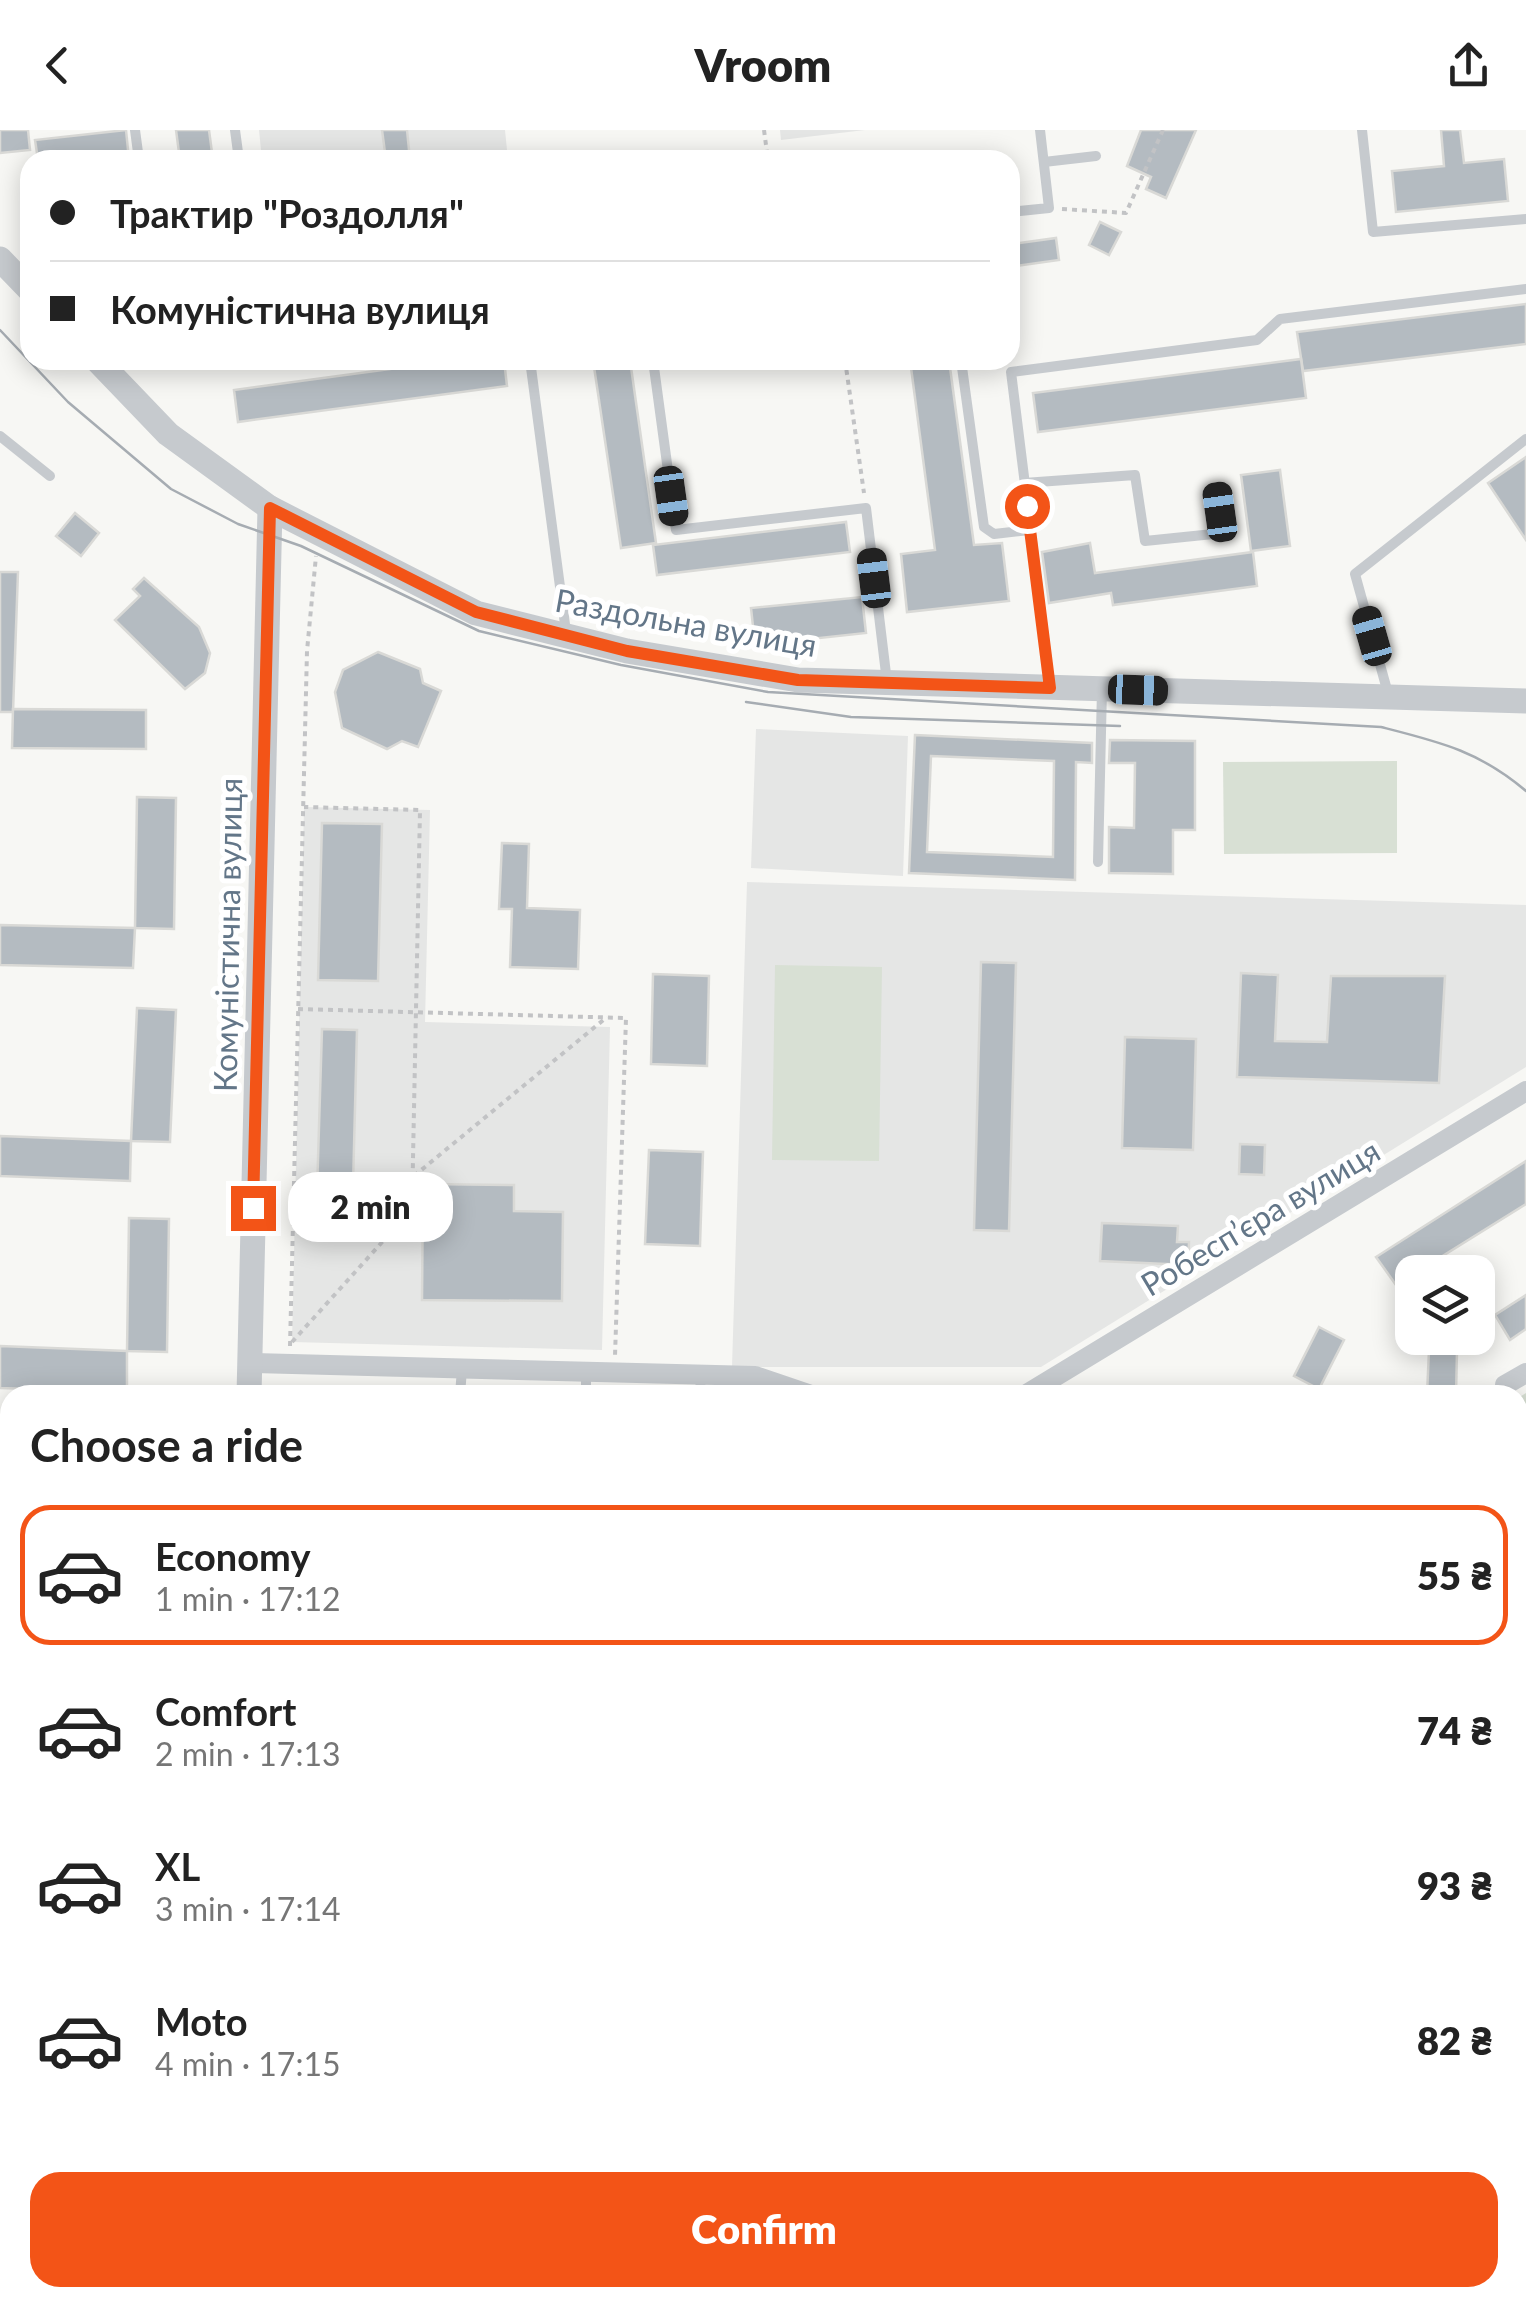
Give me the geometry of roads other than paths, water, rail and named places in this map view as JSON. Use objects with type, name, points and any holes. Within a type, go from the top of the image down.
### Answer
[{"type":"street","points":[[0,259],[20,280]]},
{"type":"street","name":"Раздольна вулиця","points":[[107,370],[168,434],[270,508],[476,612],[567,636],[798,680],[1526,702]]},
{"type":"street","name":"Комуністична вулиця","points":[[249,1385],[270,508]]},
{"type":"street","name":"Робесп’єра вулиця","points":[[1041,1385],[1526,1091]]},
{"type":"street","points":[[250,1363],[614,1373],[701,1385],[754,1376],[781,1385]]},
{"type":"lane","points":[[1020,211],[1049,208],[1040,130]]},
{"type":"lane","points":[[1362,130],[1373,232],[1526,219]]},
{"type":"lane","points":[[1044,162],[1096,156]]},
{"type":"lane","points":[[1020,365],[1258,340],[1280,319],[1526,289]]},
{"type":"lane","points":[[531,370],[567,636]]},
{"type":"lane","points":[[655,370],[676,530],[866,508],[887,683]]},
{"type":"lane","points":[[963,370],[984,528],[994,534],[1030,530]]},
{"type":"lane","points":[[1010,370],[1050,688]]},
{"type":"lane","points":[[0,436],[50,476]]},
{"type":"lane","points":[[1390,698],[1355,574],[1526,439]]},
{"type":"lane","points":[[1024,482],[1136,474],[1145,541],[1223,533],[1217,490]]},
{"type":"lane","points":[[1098,862],[1102,689]]},
{"type":"lane","points":[[461,1385],[462,1368]]},
{"type":"lane","points":[[586,1372],[586,1385]]},
{"type":"tram line","points":[[0,330],[20,351]]},
{"type":"tram line","points":[[38,370],[68,402],[171,489],[238,524],[301,546],[479,631],[621,665],[768,692],[1381,727],[1475,757],[1526,791]]},
{"type":"tram line","points":[[746,702],[851,717],[1120,726]]}]
